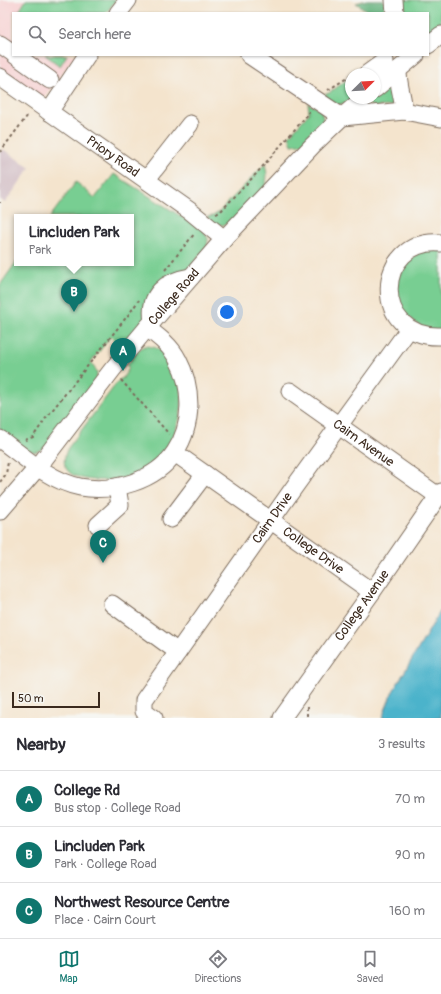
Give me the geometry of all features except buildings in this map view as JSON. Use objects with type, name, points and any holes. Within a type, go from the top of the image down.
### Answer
[{"type":"street","points":[[119,12],[128,0]]},
{"type":"street","points":[[394,0],[395,12]]},
{"type":"street","points":[[429,45],[441,35]]},
{"type":"street","points":[[0,44],[12,53]]},
{"type":"street","points":[[17,56],[50,80]]},
{"type":"street","points":[[43,108],[86,56]]},
{"type":"street","points":[[251,56],[342,116],[404,111],[441,118]]},
{"type":"street","points":[[400,61],[398,81],[403,97],[404,111]]},
{"type":"street","points":[[381,68],[400,61]]},
{"type":"street","points":[[381,82],[400,61]]},
{"type":"street","name":"Priory Road","points":[[0,77],[146,179],[190,211],[224,239]]},
{"type":"street","name":"College Road","points":[[0,512],[38,467],[112,370],[150,324],[224,239],[352,104]]},
{"type":"street","points":[[146,179],[190,124]]},
{"type":"street","points":[[441,243],[426,243],[410,250],[399,259],[392,271],[388,289],[390,303],[396,315],[409,329],[425,336],[441,336]]},
{"type":"street","points":[[0,439],[38,467],[56,478],[79,487],[117,487],[128,485],[158,469],[177,449],[188,421],[189,398],[186,378],[178,359],[150,324]]},
{"type":"street","name":"Cairn Drive","points":[[149,714],[144,700],[270,521],[409,329]]},
{"type":"street","name":"Cairn Avenue","points":[[290,391],[439,494]]},
{"type":"street","name":"College Drive","points":[[177,449],[204,474],[372,592]]},
{"type":"street","points":[[171,519],[204,474]]},
{"type":"street","points":[[98,526],[120,506],[117,487]]},
{"type":"street","name":"College Avenue","points":[[282,718],[372,592],[439,494]]},
{"type":"street","points":[[112,604],[178,652]]},
{"type":"path","points":[[0,152],[43,108]]},
{"type":"path","points":[[112,370],[177,449]]},
{"type":"shaded area","points":[[0,0],[116,0],[107,12],[12,12],[12,56],[74,56],[42,100],[0,71]]},
{"type":"shaded area","points":[[3,149],[30,168],[5,203],[0,199],[0,152]]},
{"type":"green space","points":[[26,0],[116,0],[107,12],[19,12]]},
{"type":"green space","points":[[367,0],[383,0],[386,5],[382,12],[369,12],[356,3]]},
{"type":"green space","points":[[394,0],[441,0],[441,35],[429,44],[429,12],[395,12]]},
{"type":"green space","points":[[46,56],[66,56],[60,66]]},
{"type":"green space","points":[[345,81],[345,103],[338,105],[320,96],[329,93]]},
{"type":"green space","points":[[391,85],[397,102],[392,106],[373,107],[369,104],[381,104],[381,92]]},
{"type":"green space","points":[[308,103],[321,110],[323,118],[321,129],[306,143],[292,145],[289,136],[309,113]]},
{"type":"green space","points":[[265,164],[267,174],[266,186],[233,222],[223,225],[215,224],[207,217],[213,216],[219,212]]},
{"type":"green space","points":[[114,174],[204,231],[208,239],[207,247],[145,320],[130,340],[118,345],[111,336],[91,362],[97,372],[96,383],[47,447],[35,452],[23,449],[0,432],[0,285],[14,265],[134,266],[134,214],[52,214],[76,182],[95,198]]},
{"type":"green space","points":[[441,249],[441,333],[427,332],[397,307],[395,281],[400,269],[420,251]]},
{"type":"green space","points":[[144,346],[157,348],[166,355],[172,364],[181,388],[182,401],[179,420],[172,439],[156,460],[135,475],[113,480],[86,479],[75,476],[67,470],[64,461],[68,448],[119,380],[123,378],[129,368],[127,366],[134,355]]},
{"type":"water","points":[[441,610],[441,718],[382,718],[392,693]]},
{"type":"place","name":"Lincluden Park","points":[[74,312]]},
{"type":"place","name":"College Rd","points":[[123,371]]},
{"type":"place","name":"Northwest Resource Centre","points":[[103,563]]}]
